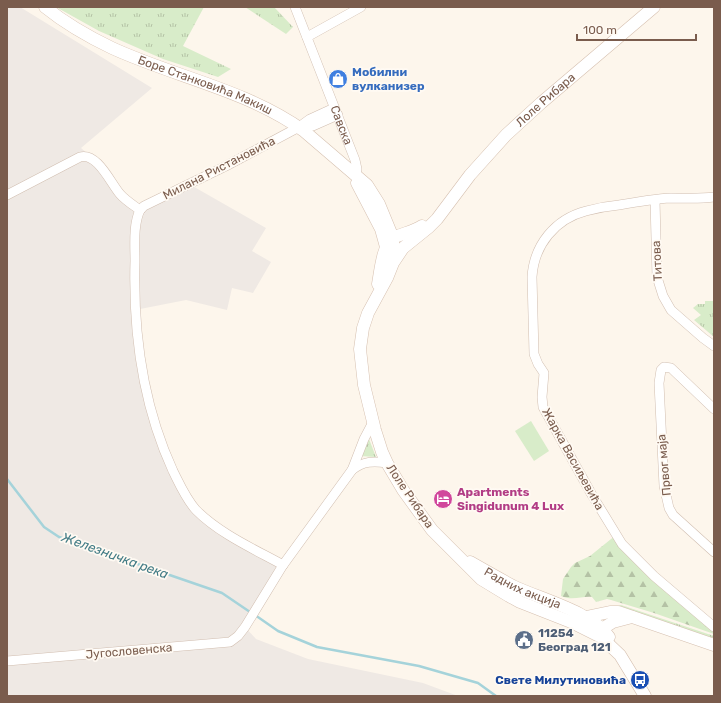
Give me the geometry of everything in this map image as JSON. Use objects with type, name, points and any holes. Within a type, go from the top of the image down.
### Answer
[{"type":"main road","name":"Боре Станковића Макиш","points":[[45,7],[58,18],[95,40],[112,48],[237,96],[274,112],[299,127],[356,176]]},
{"type":"main road","name":"Лоле Рибара","points":[[645,696],[622,659],[599,628],[558,616],[520,602],[509,596],[481,578],[441,539],[426,522],[410,500],[387,463],[378,440],[364,385],[360,349],[363,328],[394,246],[429,227],[437,219],[470,175],[506,136],[541,103],[654,7]]},
{"type":"main road","name":"Савска","points":[[356,176],[358,184],[381,229],[394,246]]},
{"type":"main road","name":"Лоле Рибара","points":[[374,301],[387,278],[392,263],[394,246]]},
{"type":"main road","points":[[599,628],[610,612],[618,612],[714,645]]},
{"type":"street","name":"Савска","points":[[295,7],[355,160],[357,169],[356,176]]},
{"type":"street","points":[[307,37],[361,7]]},
{"type":"street","name":"Милана Ристановића","points":[[140,210],[144,206],[299,127],[314,126],[336,112]]},
{"type":"street","points":[[7,195],[80,157],[88,156],[96,161],[120,195],[140,210],[137,218],[135,242],[134,289],[137,331],[151,409],[168,459],[183,492],[196,510],[222,530],[283,565]]},
{"type":"street","name":"Жарка Васиљевића","points":[[714,197],[655,200],[603,207],[582,212],[565,220],[547,235],[538,251],[533,272],[534,354],[544,373],[542,397],[544,407],[616,535],[641,564],[714,627]]},
{"type":"street","name":"Титова","points":[[655,200],[657,277],[663,296],[671,310],[699,336],[714,346]]},
{"type":"street","name":"Првог маја","points":[[714,409],[671,368],[663,368],[660,371],[663,466],[669,508],[674,515],[714,552]]},
{"type":"street","points":[[352,470],[366,434],[373,422]]},
{"type":"street","points":[[352,470],[359,464],[366,462],[372,461],[387,463]]},
{"type":"street","name":"Југословенска","points":[[7,661],[230,642],[238,636],[283,565],[352,470]]},
{"type":"shaded area","points":[[7,7],[20,7],[152,88],[81,148],[96,161],[140,210],[189,184],[266,228],[252,251],[271,262],[253,293],[232,288],[227,310],[186,300],[135,310],[160,438],[196,510],[283,565],[245,627],[256,639],[308,659],[423,683],[458,696],[7,696]]},
{"type":"green space","points":[[56,7],[204,7],[183,46],[231,69],[218,77],[163,59],[99,31]]},
{"type":"green space","points":[[245,7],[274,7],[293,27],[286,34]]},
{"type":"green space","points":[[705,301],[713,301],[714,337],[694,320],[701,315],[693,308],[698,304],[705,304]]},
{"type":"green space","points":[[531,421],[549,451],[534,461],[515,431]]},
{"type":"green space","points":[[369,439],[376,457],[360,456]]},
{"type":"green space","points":[[616,535],[714,627],[714,634],[654,613],[607,599],[596,602],[592,597],[569,598],[561,596],[563,579],[571,567],[575,563],[590,556]]},
{"type":"green space","points":[[621,605],[714,636],[714,639],[618,608],[618,606]]},
{"type":"waterway","name":"Железничка река","points":[[7,479],[44,527],[59,537],[222,593],[250,612]]},
{"type":"waterway","name":"Железничка река","points":[[255,615],[278,631],[317,647],[419,666],[478,683],[496,696]]},
{"type":"place","name":"Мобилни вулканизер","points":[[338,79]]},
{"type":"place","name":"Apartments Singidunum 4 Lux","points":[[443,499]]},
{"type":"place","name":"11254 Београд 121","points":[[524,640]]},
{"type":"place","name":"Свете Милутиновића","points":[[640,680]]}]
